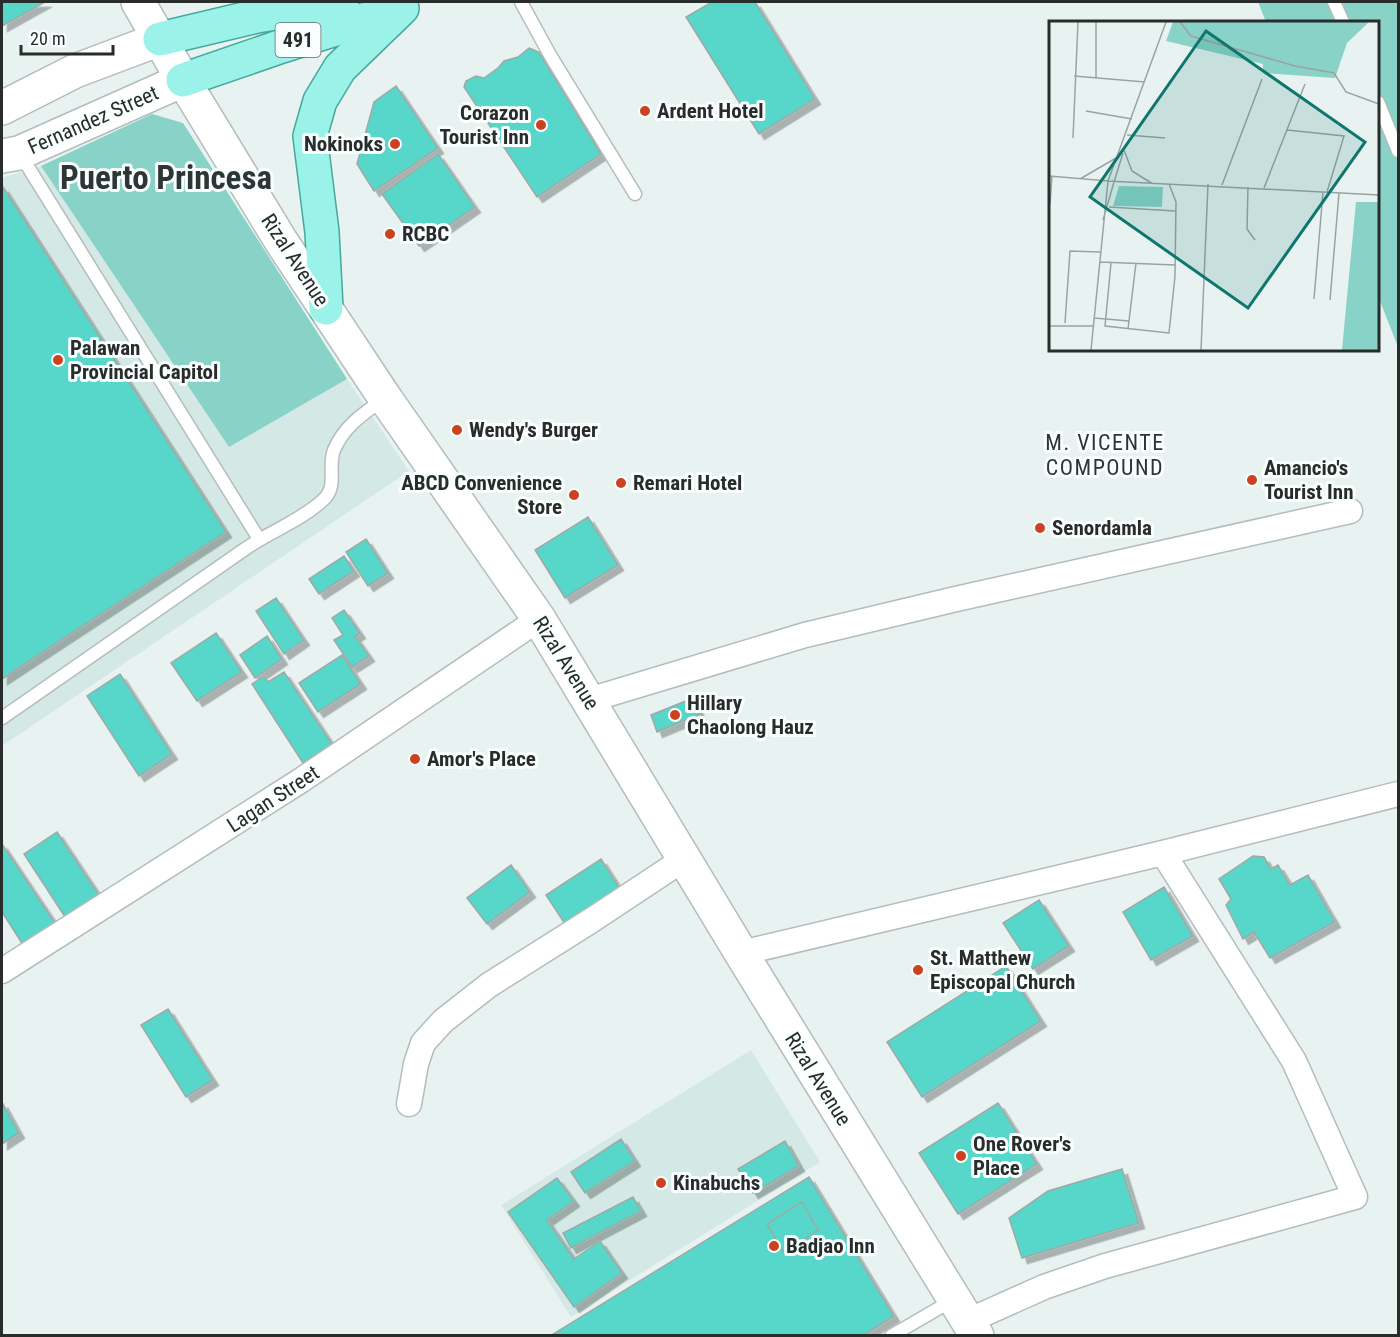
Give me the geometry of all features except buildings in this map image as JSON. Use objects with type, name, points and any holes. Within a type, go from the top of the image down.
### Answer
[{"type":"main road","name":"491","points":[[159,39],[257,16],[342,2]]},
{"type":"main road","name":"491","points":[[183,80],[408,5]]},
{"type":"main road","points":[[326,308],[322,232],[310,136],[320,101],[340,68],[408,5]]},
{"type":"street","name":"Rizal Avenue","points":[[138,2],[281,241],[385,398],[539,619],[966,1318]]},
{"type":"street","points":[[2,108],[75,71],[159,39]]},
{"type":"street","name":"Fernandez Street","points":[[10,154],[183,80]]},
{"type":"street","points":[[589,700],[805,635],[1350,511]]},
{"type":"street","name":"Lagan Street","points":[[2,971],[300,781],[539,619]]},
{"type":"street","points":[[741,953],[1163,853],[1398,794]]},
{"type":"street","points":[[966,1318],[1105,1266],[1355,1197],[1294,1061],[1163,853]]},
{"type":"street","points":[[409,1104],[416,1064],[423,1043],[443,1021],[489,985],[684,859]]},
{"type":"lane","points":[[521,2],[556,65],[635,194]]},
{"type":"lane","points":[[1334,2],[1343,21]]},
{"type":"lane","points":[[1379,107],[1398,151]]},
{"type":"lane","points":[[10,154],[259,539]]},
{"type":"lane","points":[[2,718],[259,539],[314,508],[325,499],[333,481],[335,450],[347,429],[359,416],[385,398]]},
{"type":"lane","points":[[891,1335],[966,1318]]},
{"type":"shaded area","points":[[1258,2],[1398,2],[1398,347],[1379,299],[1379,21],[1266,21]]},
{"type":"shaded area","points":[[152,114],[183,123],[347,379],[409,471],[2,746],[2,178],[41,166]]},
{"type":"shaded area","points":[[152,114],[183,123],[347,379],[229,447],[41,166]]},
{"type":"shaded area","name":"Kinabuchs","points":[[751,1050],[820,1162],[571,1317],[501,1205]]},
{"type":"place","name":"Ardent Hotel","points":[[645,111]]},
{"type":"place","name":"Corazon Tourist Inn","points":[[541,125]]},
{"type":"place","name":"Nokinoks","points":[[395,144]]},
{"type":"place","name":"RCBC","points":[[390,234]]},
{"type":"place","name":"Palawan Provincial Capitol","points":[[58,360]]},
{"type":"place","name":"Wendy's Burger","points":[[457,430]]},
{"type":"place","name":"Amancio's Tourist Inn","points":[[1252,480]]},
{"type":"place","name":"Remari Hotel","points":[[621,483]]},
{"type":"place","name":"ABCD Convenience Store","points":[[574,495]]},
{"type":"place","name":"Senordamla","points":[[1040,528]]},
{"type":"place","name":"Hillary Chaolong Hauz","points":[[675,715]]},
{"type":"place","name":"Amor's Place","points":[[415,759]]},
{"type":"place","name":"St. Matthew Episcopal Church","points":[[918,970]]},
{"type":"place","name":"One Rover's Place","points":[[961,1156]]},
{"type":"place","name":"Kinabuchs","points":[[661,1183]]},
{"type":"place","name":"Badjao Inn","points":[[774,1246]]},
{"type":"district","name":"Puerto Princesa","points":[[166,177]]},
{"type":"district","name":"M. VICENTE COMPOUND","points":[[1105,455]]}]
